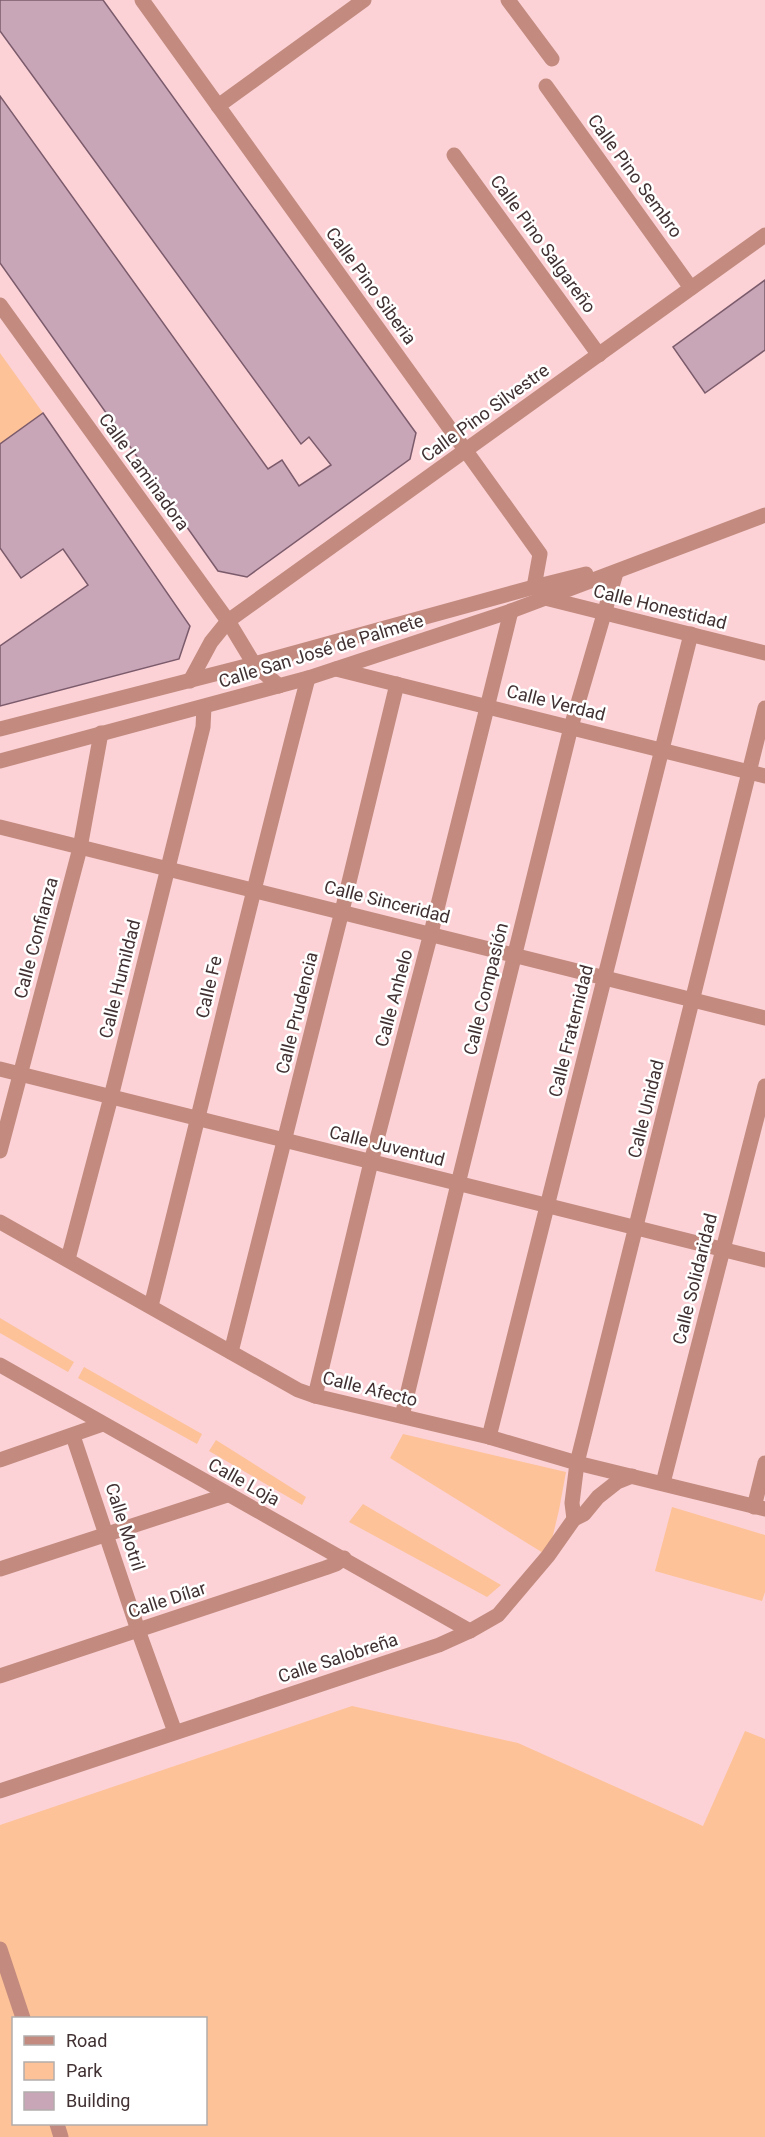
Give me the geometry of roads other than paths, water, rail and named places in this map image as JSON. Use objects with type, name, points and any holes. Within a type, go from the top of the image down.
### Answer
[{"type":"street","name":"Calle Pino Siberia","points":[[142,0],[540,555],[534,586]]},
{"type":"street","points":[[218,106],[364,0]]},
{"type":"street","points":[[508,0],[552,59]]},
{"type":"street","name":"Calle Pino Sembro","points":[[546,87],[691,288]]},
{"type":"street","name":"Calle Pino Salgareño","points":[[454,155],[599,355]]},
{"type":"street","name":"Calle Pino Silvestre","points":[[190,681],[211,642],[228,621],[765,235]]},
{"type":"street","name":"Calle Laminadora","points":[[0,304],[228,621],[254,664],[279,686]]},
{"type":"street","name":"Calle San José de Palmete","points":[[1,764],[101,733],[204,707],[336,669],[511,611],[765,515]]},
{"type":"street","name":"Calle San José de Palmete","points":[[0,729],[254,664],[534,586],[647,560]]},
{"type":"street","name":"Calle Compasión","points":[[402,1416],[571,727],[616,573]]},
{"type":"street","points":[[534,586],[545,598]]},
{"type":"street","name":"Calle Honestidad","points":[[545,598],[765,653]]},
{"type":"street","name":"Calle Anhelo","points":[[315,1396],[371,1162],[511,611]]},
{"type":"street","name":"Calle Fraternidad","points":[[489,1437],[691,634]]},
{"type":"street","name":"Calle Verdad","points":[[336,669],[765,776]]},
{"type":"street","name":"Calle Fe","points":[[151,1306],[253,889],[308,678]]},
{"type":"street","name":"Calle Prudencia","points":[[231,1352],[397,684]]},
{"type":"street","name":"Calle Humildad","points":[[68,1259],[111,1097],[203,727],[204,707]]},
{"type":"street","name":"Calle Unidad","points":[[574,1519],[572,1503],[577,1462],[765,708]]},
{"type":"street","name":"Calle Confianza","points":[[0,1151],[80,848],[101,733]]},
{"type":"street","name":"Calle Sinceridad","points":[[0,827],[765,1018]]},
{"type":"street","name":"Calle Juventud","points":[[0,1069],[765,1260]]},
{"type":"street","name":"Calle Solidaridad","points":[[663,1483],[765,1086]]},
{"type":"street","name":"Calle Afecto","points":[[0,1222],[298,1390],[489,1437],[759,1508]]},
{"type":"street","name":"Calle Loja","points":[[0,1365],[470,1631]]},
{"type":"street","points":[[0,1460],[103,1424]]},
{"type":"street","name":"Calle Motril","points":[[73,1436],[175,1732]]},
{"type":"street","points":[[759,1508],[765,1463]]},
{"type":"street","name":"Calle Salobreña","points":[[0,1791],[439,1645],[470,1631],[498,1615],[548,1556],[574,1519],[584,1514],[598,1497],[616,1482],[632,1476]]},
{"type":"street","points":[[0,1569],[227,1495]]},
{"type":"street","name":"Calle Dílar","points":[[0,1676],[325,1568],[344,1558]]},
{"type":"street","points":[[0,1949],[22,2017]]}]
